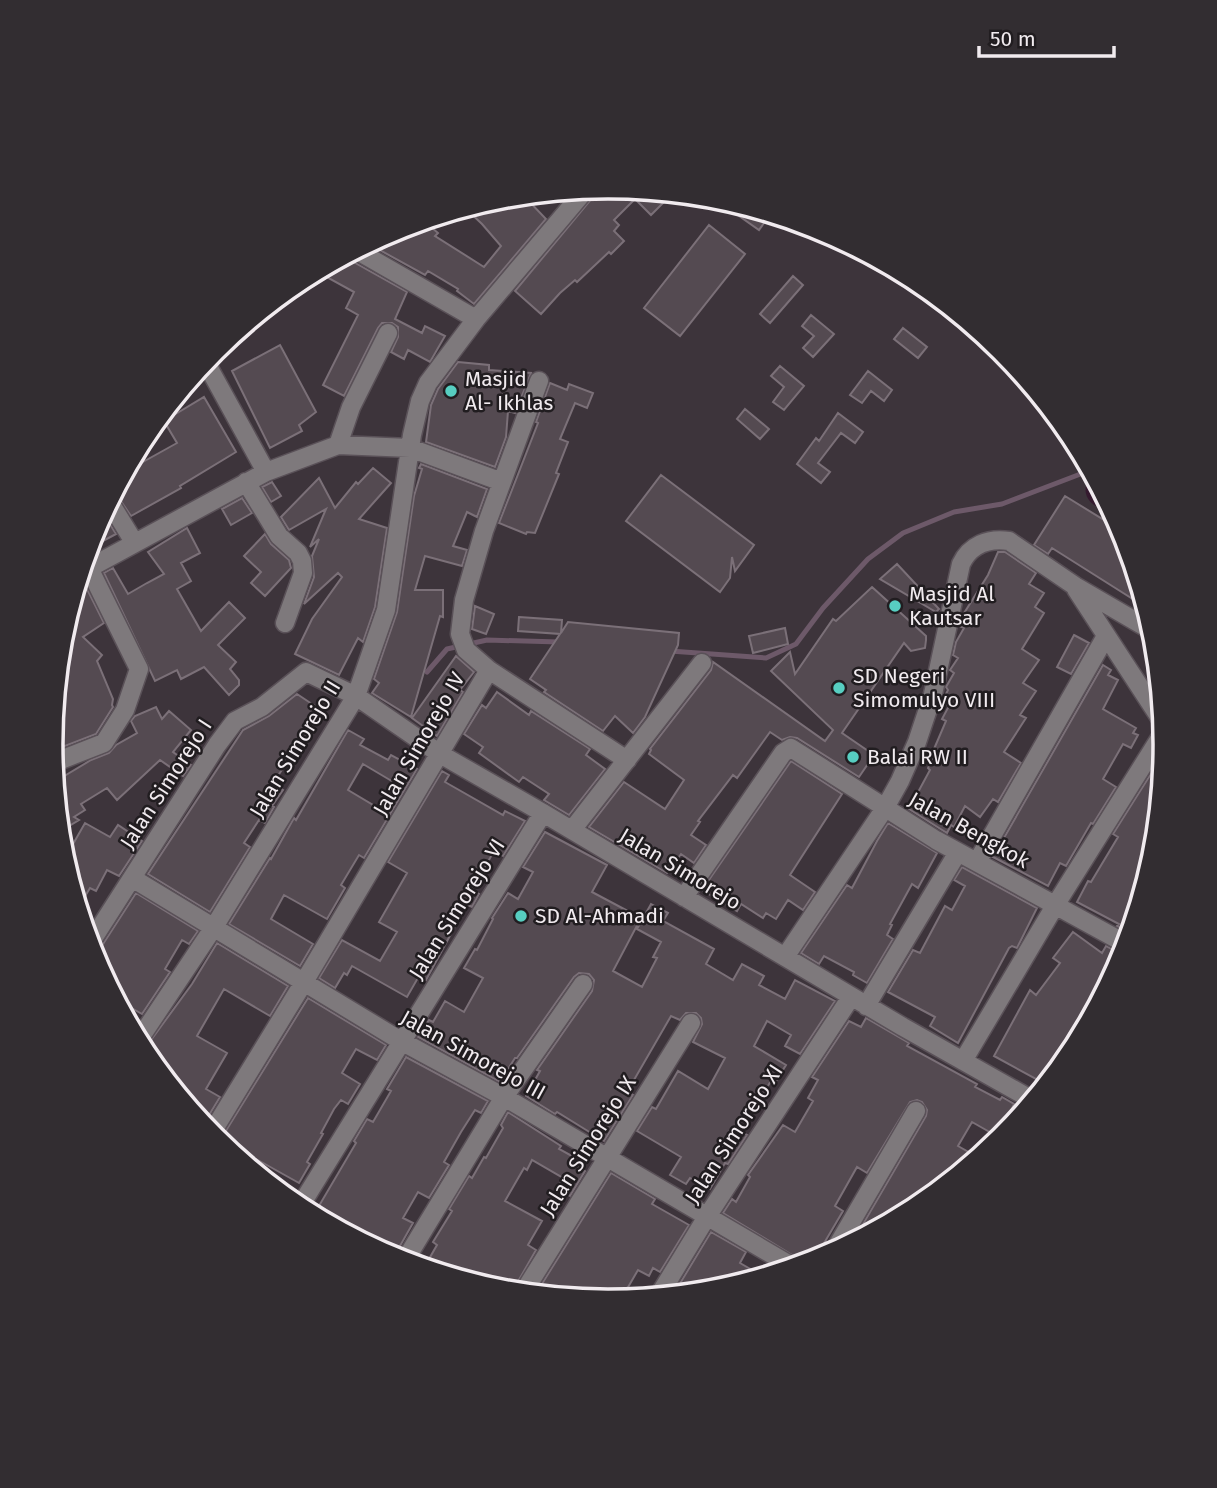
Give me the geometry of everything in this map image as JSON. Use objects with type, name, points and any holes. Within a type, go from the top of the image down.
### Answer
[{"type":"street","name":"Jalan Simorejo II","points":[[145,1031],[214,927],[356,696],[391,590],[410,448],[420,401],[428,383],[477,318],[577,200]]},
{"type":"street","points":[[366,256],[477,318]]},
{"type":"street","points":[[338,444],[351,407],[388,333]]},
{"type":"street","points":[[210,371],[266,472]]},
{"type":"street","points":[[489,670],[463,642],[467,588],[484,531],[539,381]]},
{"type":"street","points":[[93,566],[266,472],[338,444],[410,448],[502,482]]},
{"type":"street","points":[[246,482],[279,536],[298,553],[302,561],[303,573],[285,623]]},
{"type":"street","points":[[115,511],[134,542]]},
{"type":"street","points":[[785,957],[885,808],[900,781],[933,694],[961,564],[967,552],[982,543],[1000,539],[1009,541],[1075,586],[1140,624]]},
{"type":"street","points":[[63,759],[104,743],[125,710],[139,669],[89,579]]},
{"type":"street","points":[[1075,586],[1153,707]]},
{"type":"street","points":[[977,862],[1106,636]]},
{"type":"street","points":[[572,830],[702,663]]},
{"type":"street","name":"Jalan Simorejo IV","points":[[217,1124],[489,670],[627,760]]},
{"type":"street","name":"Jalan Simorejo","points":[[306,672],[356,696],[440,754],[1025,1096]]},
{"type":"street","name":"Jalan Simorejo I","points":[[97,932],[216,745],[235,721],[262,707],[306,672]]},
{"type":"street","name":"Jalan Bengkok","points":[[684,897],[783,753],[792,748],[958,852],[1117,939]]},
{"type":"street","points":[[963,1061],[1056,904],[1154,748]]},
{"type":"street","name":"Jalan Simorejo VI","points":[[305,1198],[543,813]]},
{"type":"street","name":"Jalan Simorejo XI","points":[[665,1286],[708,1215],[859,1001],[958,852]]},
{"type":"street","name":"Jalan Simorejo III","points":[[132,878],[401,1041],[504,1097],[784,1261]]},
{"type":"street","points":[[410,1252],[504,1097],[583,984]]},
{"type":"street","name":"Jalan Simorejo IX","points":[[529,1284],[691,1023]]},
{"type":"street","points":[[844,1236],[916,1111]]},
{"type":"building","points":[[591,199],[634,200],[614,220],[619,225],[614,231],[624,241],[577,282],[575,280],[560,293],[541,314],[515,291]]},
{"type":"building","points":[[636,200],[664,202],[651,215]]},
{"type":"building","points":[[532,204],[546,219],[474,304],[457,291],[458,289],[428,271],[425,275],[379,250],[432,228],[438,233],[435,236],[484,267],[501,246],[473,216]]},
{"type":"building","points":[[736,214],[765,221],[759,230]]},
{"type":"building","points":[[709,225],[745,254],[680,336],[644,308]]},
{"type":"building","points":[[354,262],[407,292],[395,319],[422,333],[425,326],[445,336],[430,362],[408,350],[404,359],[391,352],[398,337],[398,327],[392,323],[382,323],[344,396],[323,385],[358,315],[346,308],[354,292],[327,277]]},
{"type":"building","points":[[793,276],[803,285],[770,323],[760,314]]},
{"type":"building","points":[[811,315],[834,334],[813,357],[803,348],[814,336],[802,326]]},
{"type":"building","points":[[903,328],[927,347],[918,358],[894,339]]},
{"type":"building","points":[[280,345],[316,412],[299,425],[302,431],[270,448],[232,371]]},
{"type":"building","points":[[458,362],[489,365],[489,370],[531,373],[515,413],[508,411],[506,437],[495,467],[426,442],[431,405],[438,389]]},
{"type":"building","points":[[780,366],[804,386],[784,410],[773,402],[784,387],[771,376]]},
{"type":"building","points":[[868,371],[892,390],[884,401],[871,391],[862,403],[850,395]]},
{"type":"building","points":[[550,383],[567,390],[569,384],[593,393],[587,408],[575,403],[560,439],[568,442],[556,473],[559,474],[535,533],[526,534],[499,523],[538,423],[536,422]]},
{"type":"building","points":[[204,397],[236,452],[180,486],[181,488],[131,516],[120,500],[141,463],[177,443],[166,425],[174,415]]},
{"type":"building","points":[[745,409],[769,429],[760,439],[737,419]]},
{"type":"building","points":[[838,413],[863,432],[855,443],[841,433],[818,463],[830,472],[821,483],[797,464],[816,438],[819,441]]},
{"type":"building","points":[[421,464],[487,489],[477,517],[467,512],[453,546],[467,550],[462,566],[425,556],[415,590],[443,590],[443,617],[440,616],[411,717],[372,693],[379,683],[374,679],[397,612]]},
{"type":"building","points":[[373,468],[391,483],[359,519],[387,528],[375,607],[363,642],[358,638],[339,675],[295,654],[312,619],[342,577],[338,573],[304,604],[314,577],[312,556],[319,539],[310,547],[326,509],[289,530],[281,517],[319,478],[335,508],[356,482],[358,484]]},
{"type":"building","points":[[661,475],[754,545],[735,571],[732,557],[730,578],[720,592],[626,521]]},
{"type":"building","points":[[272,482],[281,496],[271,502],[262,487]]},
{"type":"building","points":[[1065,496],[1106,521],[1134,600],[1052,548],[1048,554],[1034,545]]},
{"type":"building","points":[[242,498],[252,513],[231,525],[222,509]]},
{"type":"building","points":[[110,524],[116,534],[103,541]]},
{"type":"building","points":[[187,528],[200,553],[181,563],[191,581],[177,589],[201,631],[229,602],[245,618],[218,645],[236,662],[230,669],[239,680],[239,685],[229,695],[204,667],[181,679],[177,670],[155,681],[104,573],[113,568],[128,594],[164,574],[148,552]]},
{"type":"building","points":[[265,534],[271,544],[289,560],[291,568],[265,596],[251,583],[261,572],[244,556]]},
{"type":"building","points":[[998,552],[1005,552],[1036,573],[1029,584],[1044,593],[1035,607],[1044,613],[1022,649],[1039,660],[1023,683],[1036,691],[1020,715],[1026,718],[1004,752],[1021,763],[998,802],[993,799],[980,817],[965,806],[954,827],[951,825],[947,833],[909,809],[930,770],[928,768],[937,750],[934,749],[946,721],[942,719],[949,706],[942,702],[954,673],[950,670],[958,658],[953,655],[956,642],[964,628],[959,626],[961,618],[988,575]]},
{"type":"building","points":[[897,564],[939,609],[936,612],[880,579]]},
{"type":"building","points":[[872,587],[926,636],[926,640],[925,648],[911,651],[904,643],[842,733],[874,755],[859,777],[797,738],[782,740],[770,732],[737,778],[733,775],[698,821],[700,822],[691,835],[706,845],[694,863],[681,854],[667,873],[589,827],[624,782],[665,809],[684,780],[649,754],[650,749],[711,670],[713,662],[825,741],[833,730],[771,671],[790,652],[795,674],[833,619],[836,621]]},
{"type":"building","points":[[86,588],[104,623],[83,637],[102,655],[97,661],[113,699],[113,707],[96,734],[63,747],[64,708],[73,638]]},
{"type":"building","points":[[475,606],[494,614],[486,634],[472,629]]},
{"type":"building","points":[[519,617],[562,620],[561,633],[568,622],[679,633],[678,645],[645,717],[633,733],[615,716],[603,731],[544,692],[546,690],[530,679],[560,634],[518,631]]},
{"type":"building","points":[[785,628],[788,644],[753,653],[749,636]]},
{"type":"building","points":[[1074,635],[1089,643],[1071,674],[1057,667]]},
{"type":"building","points":[[456,656],[474,672],[460,690],[463,692],[437,736],[412,718]]},
{"type":"building","points":[[1103,665],[1111,670],[1108,675],[1118,680],[1103,709],[1136,728],[1133,733],[1138,735],[1131,748],[1123,744],[1103,779],[1116,787],[1066,866],[1060,863],[1048,886],[993,857]]},
{"type":"building","points":[[497,692],[529,715],[531,711],[590,749],[586,755],[605,769],[569,815],[544,800],[549,794],[523,777],[519,782],[479,753],[483,747],[464,734],[482,705],[486,708]]},
{"type":"building","points":[[297,694],[321,710],[303,746],[293,760],[290,758],[273,783],[283,790],[265,823],[259,820],[244,843],[250,847],[210,912],[148,874],[243,730],[269,716]]},
{"type":"building","points":[[156,707],[162,719],[169,711],[191,730],[173,752],[191,765],[183,776],[160,760],[117,800],[107,788],[81,804],[85,810],[74,817],[79,820],[70,826],[64,776],[109,753],[116,745],[137,733],[131,721],[135,716]]},
{"type":"building","points":[[348,730],[364,739],[360,745],[388,760],[391,755],[417,769],[364,858],[359,855],[341,885],[345,888],[327,919],[284,895],[271,919],[313,944],[300,966],[229,924],[294,818],[296,820]],"holes":[[[363,764],[395,783],[380,809],[348,790]]]},
{"type":"building","points":[[791,761],[842,794],[790,875],[815,892],[803,910],[788,900],[776,919],[766,913],[763,918],[741,904],[737,911],[702,890]]},
{"type":"building","points":[[1153,770],[1144,850],[1121,928],[1117,926],[1119,924],[1077,902],[1118,837],[1113,834]]},
{"type":"building","points":[[442,771],[449,775],[445,782],[503,815],[505,811],[525,821],[503,856],[494,851],[472,890],[479,894],[472,907],[468,905],[459,919],[426,980],[419,976],[407,997],[352,966],[335,988],[319,978],[342,940],[380,961],[397,932],[379,922],[407,873],[388,862]]},
{"type":"building","points":[[85,823],[110,837],[118,825],[142,841],[119,876],[107,870],[96,891],[90,888],[85,896],[72,845]]},
{"type":"building","points":[[888,823],[937,853],[918,888],[912,884],[890,924],[892,925],[887,935],[893,939],[867,983],[853,975],[854,972],[824,956],[819,964],[801,953],[847,885],[852,888]]},
{"type":"building","points":[[545,832],[607,865],[592,892],[641,918],[613,971],[642,987],[657,958],[653,957],[661,942],[637,929],[651,904],[668,913],[663,921],[714,949],[706,964],[733,980],[742,964],[764,976],[759,985],[785,999],[795,980],[835,1001],[800,1054],[785,1046],[791,1035],[767,1021],[754,1046],[786,1065],[776,1081],[772,1079],[755,1108],[751,1105],[736,1130],[747,1135],[728,1164],[725,1163],[710,1189],[690,1178],[686,1184],[670,1175],[681,1157],[637,1131],[652,1107],[656,1109],[678,1071],[708,1089],[725,1058],[693,1042],[702,1024],[696,1013],[686,1013],[680,1020],[671,1016],[627,1092],[633,1095],[604,1141],[526,1096],[540,1071],[537,1070],[592,991],[594,980],[589,974],[579,973],[574,977],[500,1082],[418,1037],[429,1020],[433,1022],[445,1001],[464,1012],[483,978],[464,968],[475,949],[477,950],[492,918],[508,893],[518,899],[533,872],[523,867]]},
{"type":"building","points":[[962,867],[1037,908],[1017,948],[1009,948],[958,1043],[930,1026],[935,1017],[888,992],[913,950],[920,953],[945,906],[952,910],[965,886],[954,880]]},
{"type":"building","points":[[136,893],[198,931],[189,944],[182,940],[165,969],[170,972],[142,1014],[131,1008],[102,945]]},
{"type":"building","points":[[1073,932],[1102,953],[1106,946],[1113,950],[1081,1017],[1038,1080],[994,1056],[1030,990],[1036,995],[1060,963],[1053,958]]},
{"type":"building","points":[[217,943],[288,986],[270,1016],[224,989],[197,1036],[227,1053],[206,1089],[220,1097],[209,1115],[151,1040],[192,984]]},
{"type":"building","points":[[308,998],[386,1045],[377,1060],[356,1049],[342,1073],[360,1084],[348,1104],[341,1100],[334,1109],[299,1183],[256,1160],[225,1132]]},
{"type":"building","points":[[866,1018],[909,1043],[907,1046],[977,1084],[975,1087],[1014,1104],[1012,1111],[991,1133],[972,1122],[958,1146],[970,1153],[912,1198],[862,1227],[926,1116],[927,1110],[922,1102],[910,1102],[867,1173],[857,1167],[835,1206],[843,1211],[823,1245],[795,1257],[723,1213],[732,1199],[736,1202],[750,1177],[748,1175],[783,1125],[795,1132],[813,1101],[808,1098],[818,1080],[812,1077],[849,1021],[861,1027]]},
{"type":"building","points":[[406,1057],[488,1101],[481,1113],[475,1110],[461,1132],[444,1162],[449,1165],[429,1198],[418,1192],[403,1218],[413,1223],[399,1248],[319,1206],[367,1119],[373,1122],[391,1091],[387,1089]]},
{"type":"building","points":[[508,1112],[561,1146],[559,1149],[572,1156],[569,1162],[585,1171],[570,1196],[557,1189],[563,1178],[532,1160],[527,1170],[524,1168],[505,1201],[542,1221],[528,1245],[536,1250],[518,1282],[467,1271],[429,1259],[437,1245],[433,1242],[452,1211],[449,1209],[469,1176],[472,1178],[484,1157],[486,1158],[503,1128],[501,1125]]},
{"type":"building","points":[[611,1173],[655,1199],[652,1204],[689,1225],[660,1272],[653,1268],[649,1276],[638,1270],[627,1289],[541,1285]]},
{"type":"building","points":[[711,1232],[746,1252],[740,1263],[752,1270],[715,1279],[679,1285]]},
{"type":"waterway","points":[[670,651],[766,658],[796,644],[823,608],[868,559],[903,533],[954,512],[1002,504],[1082,473]]},
{"type":"waterway","points":[[427,672],[447,649],[487,640],[559,642]]},
{"type":"place","name":"Masjid Al- Ikhlas","points":[[451,391]]},
{"type":"place","name":"Masjid Al Kautsar","points":[[895,606]]},
{"type":"place","name":"SD Negeri Simomulyo VIII","points":[[839,688]]},
{"type":"place","name":"Balai RW II","points":[[853,757]]},
{"type":"place","name":"SD Al-Ahmadi","points":[[521,916]]}]
